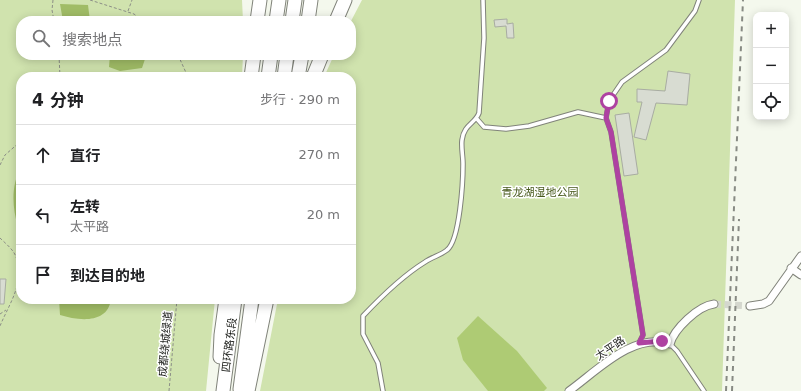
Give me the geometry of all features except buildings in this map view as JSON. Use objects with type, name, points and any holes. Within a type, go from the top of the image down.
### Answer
[{"type":"highway","points":[[251,0],[251,16]]},
{"type":"highway","points":[[258,16],[260,0]]},
{"type":"highway","points":[[277,16],[279,0]]},
{"type":"highway","points":[[293,16],[295,0]]},
{"type":"highway","points":[[309,16],[311,0]]},
{"type":"highway","points":[[338,16],[345,0]]},
{"type":"highway","points":[[251,72],[253,60]]},
{"type":"highway","points":[[269,72],[270,60]]},
{"type":"highway","points":[[285,72],[286,60]]},
{"type":"highway","points":[[299,72],[301,60]]},
{"type":"highway","points":[[315,72],[320,60]]},
{"type":"highway","points":[[220,391],[221,335],[225,304]]},
{"type":"highway","name":"四环路东段","points":[[223,391],[235,304]]},
{"type":"highway","name":"四环路东段","points":[[240,391],[251,304]]},
{"type":"highway","points":[[248,391],[266,304]]},
{"type":"street","points":[[750,306],[763,304],[769,300],[801,256]]},
{"type":"street","points":[[791,268],[801,275]]},
{"type":"street","points":[[670,344],[686,321],[702,307],[714,304]]},
{"type":"street","name":"太平路","points":[[569,391],[614,356],[639,343],[662,341],[670,344]]},
{"type":"lane","points":[[483,0],[484,38],[477,119],[484,127],[506,129],[528,126],[578,112],[606,118]]},
{"type":"lane","points":[[639,343],[643,335],[611,132],[606,118],[609,101],[622,82],[666,50],[695,10],[698,0]]},
{"type":"lane","points":[[382,391],[378,363],[363,334],[363,316],[376,302],[425,262],[447,250],[452,242],[460,206],[462,186],[461,141],[464,130],[469,124],[477,119]]},
{"type":"lane","points":[[670,344],[677,351],[704,391]]},
{"type":"path","points":[[53,0],[53,16]]},
{"type":"path","points":[[90,0],[127,12],[135,16]]},
{"type":"path","points":[[127,12],[132,0]]},
{"type":"path","points":[[59,60],[60,72]]},
{"type":"path","points":[[180,60],[186,72]]},
{"type":"path","points":[[0,165],[5,155],[16,145]]},
{"type":"path","points":[[0,238],[16,256]]},
{"type":"path","points":[[0,326],[16,290]]},
{"type":"path","name":"成都绕城绿道","points":[[169,391],[177,304]]},
{"type":"path","points":[[0,314],[6,310]]},
{"type":"green space","points":[[0,0],[242,0],[243,16],[16,16],[16,60],[243,60],[242,72],[16,72],[16,304],[215,304],[206,391],[0,391]]},
{"type":"green space","name":"青龙湖湿地公园","points":[[362,0],[735,0],[722,391],[260,391],[277,304],[356,304],[356,72],[326,72],[332,60],[356,60],[356,16],[354,16]]},
{"type":"shaded area","points":[[60,4],[88,5],[89,16],[62,16]]},
{"type":"shaded area","points":[[110,60],[145,60],[142,68],[120,71],[109,67]]},
{"type":"shaded area","points":[[16,179],[16,219],[14,204]]},
{"type":"shaded area","points":[[59,304],[110,304],[104,313],[99,317],[92,319],[76,319],[60,315]]},
{"type":"shaded area","points":[[478,316],[517,351],[547,388],[544,391],[488,391],[463,360],[457,338]]},
{"type":"tunnel","points":[[714,304],[750,306]]},
{"type":"railway","points":[[726,391],[743,0]]},
{"type":"railway","points":[[732,391],[739,219]]},
{"type":"route","points":[[609,101],[606,118],[611,132],[643,335],[639,343],[662,341]]}]
